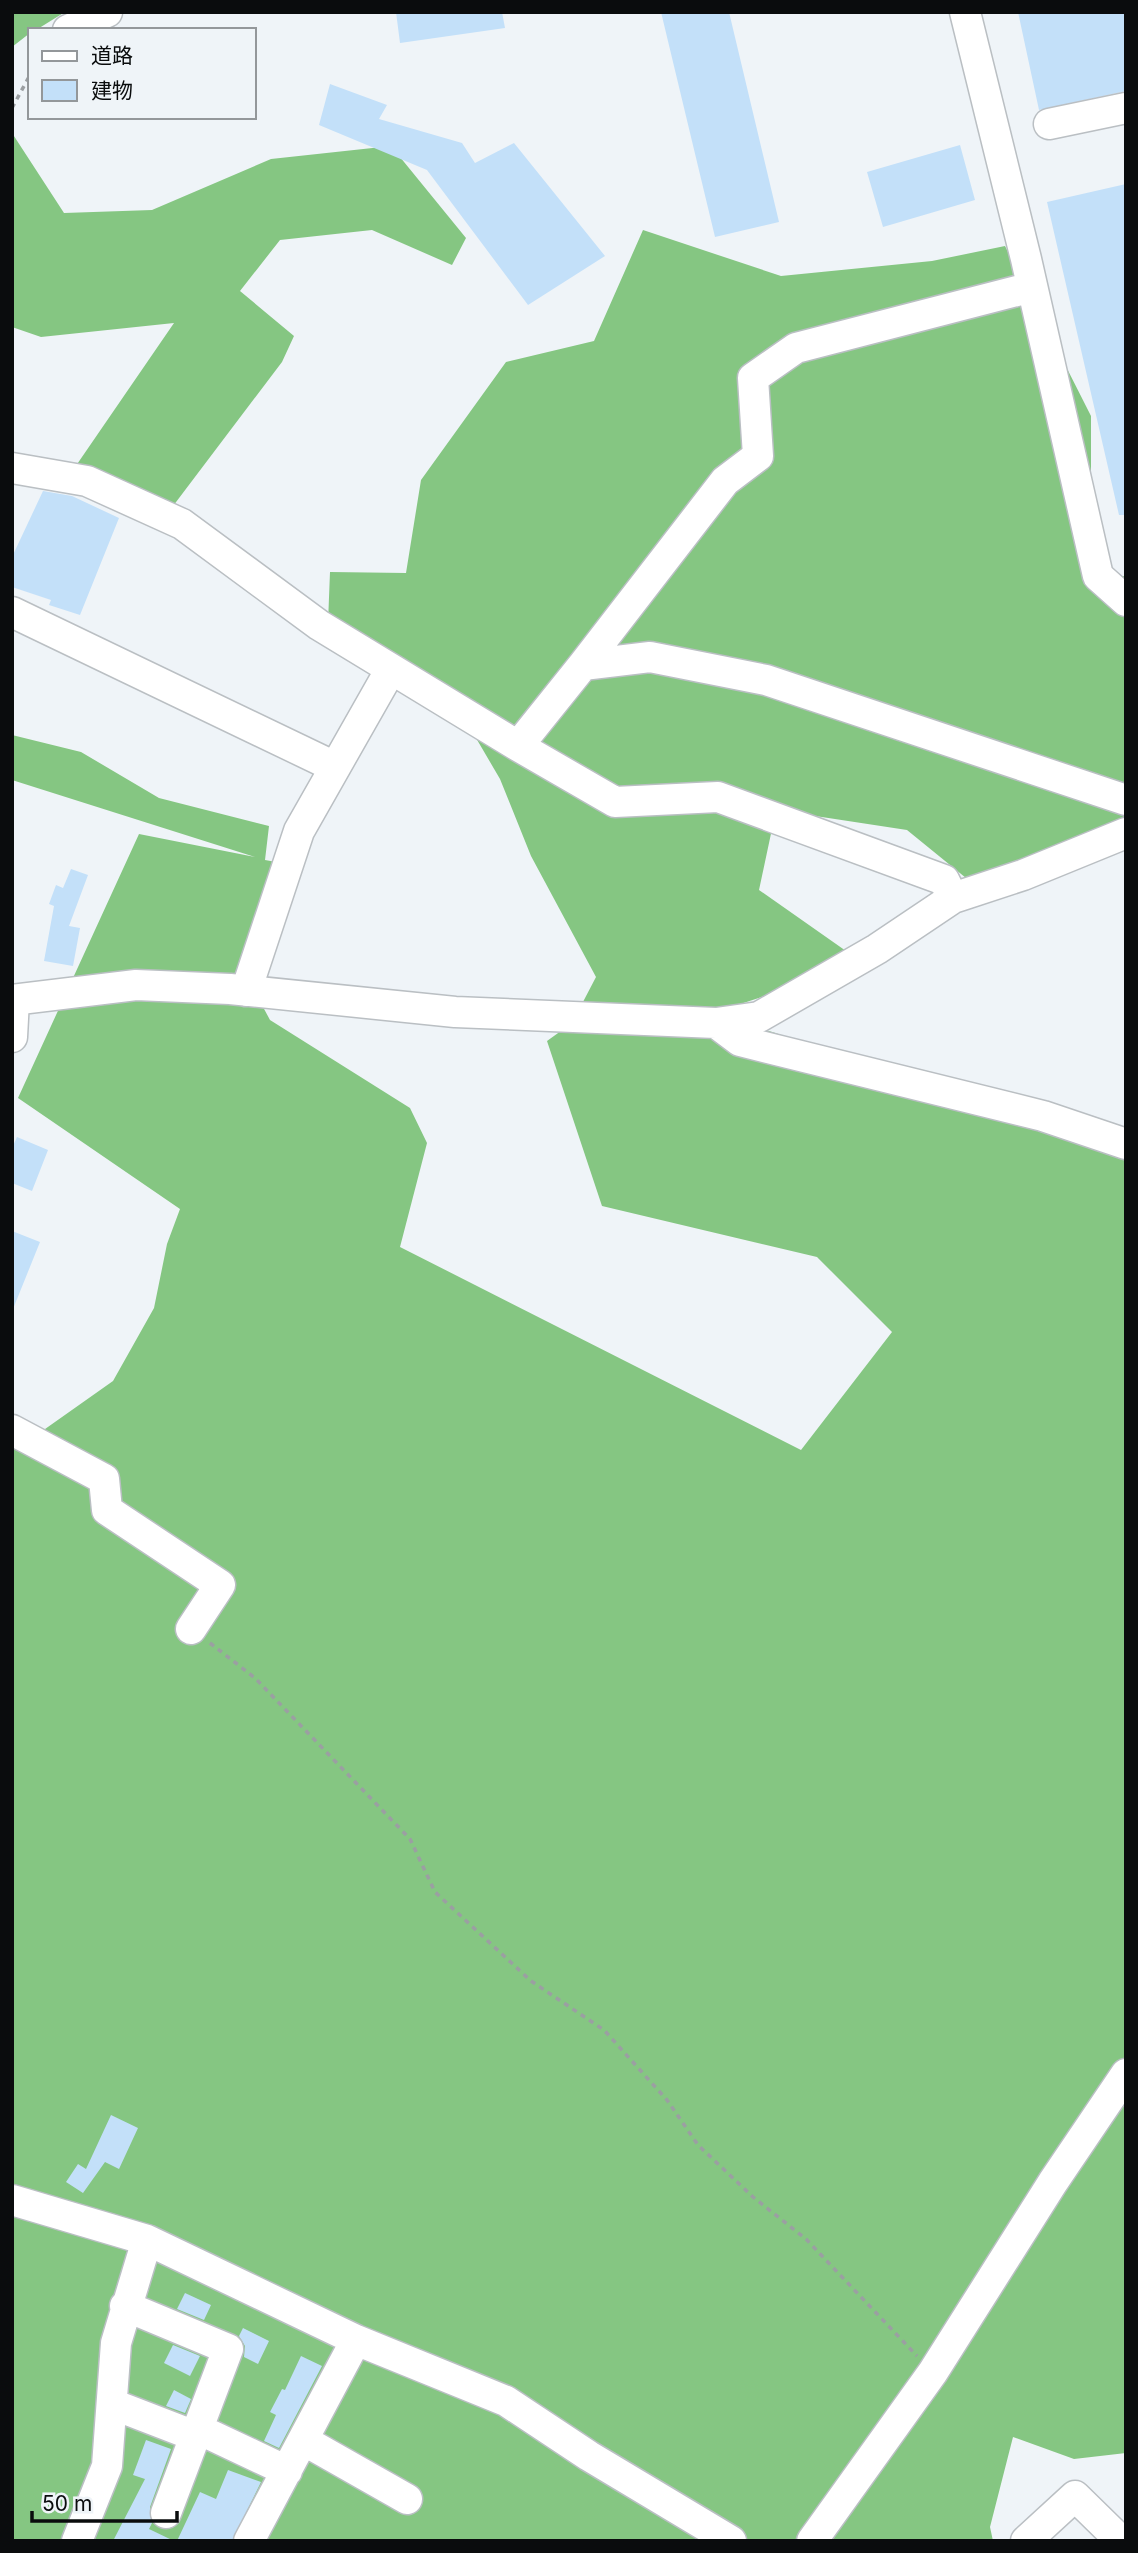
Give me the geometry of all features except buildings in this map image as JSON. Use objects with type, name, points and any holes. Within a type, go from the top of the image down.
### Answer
[{"type":"street","points":[[72,28],[107,12]]},
{"type":"street","points":[[965,12],[1098,576],[1126,600]]},
{"type":"street","points":[[1049,124],[1126,108]]},
{"type":"street","points":[[518,746],[725,481],[758,456],[753,378],[796,348],[1032,287]]},
{"type":"street","points":[[12,468],[87,481],[181,524],[319,625],[615,802],[718,797],[944,880],[953,898]]},
{"type":"street","points":[[12,612],[335,767]]},
{"type":"street","points":[[583,665],[649,657],[766,680],[1126,800]]},
{"type":"street","points":[[246,991],[299,831],[391,669]]},
{"type":"street","points":[[12,1037],[13,1000],[136,985],[246,991],[455,1012],[716,1023],[759,1017],[877,949],[953,898],[1023,875],[1126,834]]},
{"type":"street","points":[[716,1023],[740,1041],[1043,1116],[1126,1144]]},
{"type":"street","points":[[12,1430],[104,1479],[107,1510],[220,1585],[191,1629]]},
{"type":"street","points":[[812,2541],[933,2372],[1053,2182],[1126,2074]]},
{"type":"street","points":[[12,2200],[147,2240],[356,2340],[506,2401],[589,2456],[731,2541]]},
{"type":"street","points":[[77,2541],[107,2466],[116,2343],[147,2240]]},
{"type":"street","points":[[125,2306],[228,2349],[166,2513]]},
{"type":"street","points":[[249,2541],[356,2340]]},
{"type":"street","points":[[112,2404],[197,2432],[287,2471]]},
{"type":"street","points":[[303,2440],[407,2499]]},
{"type":"street","points":[[1026,2541],[1075,2496],[1121,2541]]},
{"type":"path","points":[[12,108],[28,79]]},
{"type":"path","points":[[191,1629],[255,1678],[410,1839],[435,1892],[531,1981],[604,2030],[667,2100],[698,2145],[753,2197],[806,2239],[933,2372]]},
{"type":"green space","points":[[12,12],[65,12],[39,28],[28,28],[28,35],[12,47]]},
{"type":"green space","points":[[12,133],[64,213],[152,210],[271,159],[391,146],[466,238],[452,265],[372,230],[280,240],[240,291],[294,336],[282,362],[167,514],[71,473],[174,323],[41,337],[12,327]]},
{"type":"green space","points":[[643,230],[781,276],[932,261],[1005,246],[1091,416],[1091,543],[1110,577],[1126,576],[1126,844],[966,878],[907,830],[776,810],[759,890],[846,951],[777,992],[713,1013],[1005,1107],[1126,1130],[1126,2453],[1074,2459],[1013,2437],[990,2527],[993,2541],[12,2541],[12,1444],[21,1446],[113,1381],[154,1308],[167,1244],[180,1209],[18,1098],[139,834],[255,857],[12,780],[12,735],[81,752],[159,798],[269,826],[265,860],[276,862],[240,964],[270,1020],[410,1108],[427,1143],[400,1247],[801,1450],[892,1332],[817,1257],[602,1206],[547,1041],[572,1023],[596,977],[531,856],[500,779],[476,738],[328,623],[330,572],[406,573],[421,480],[506,362],[594,341]]}]
